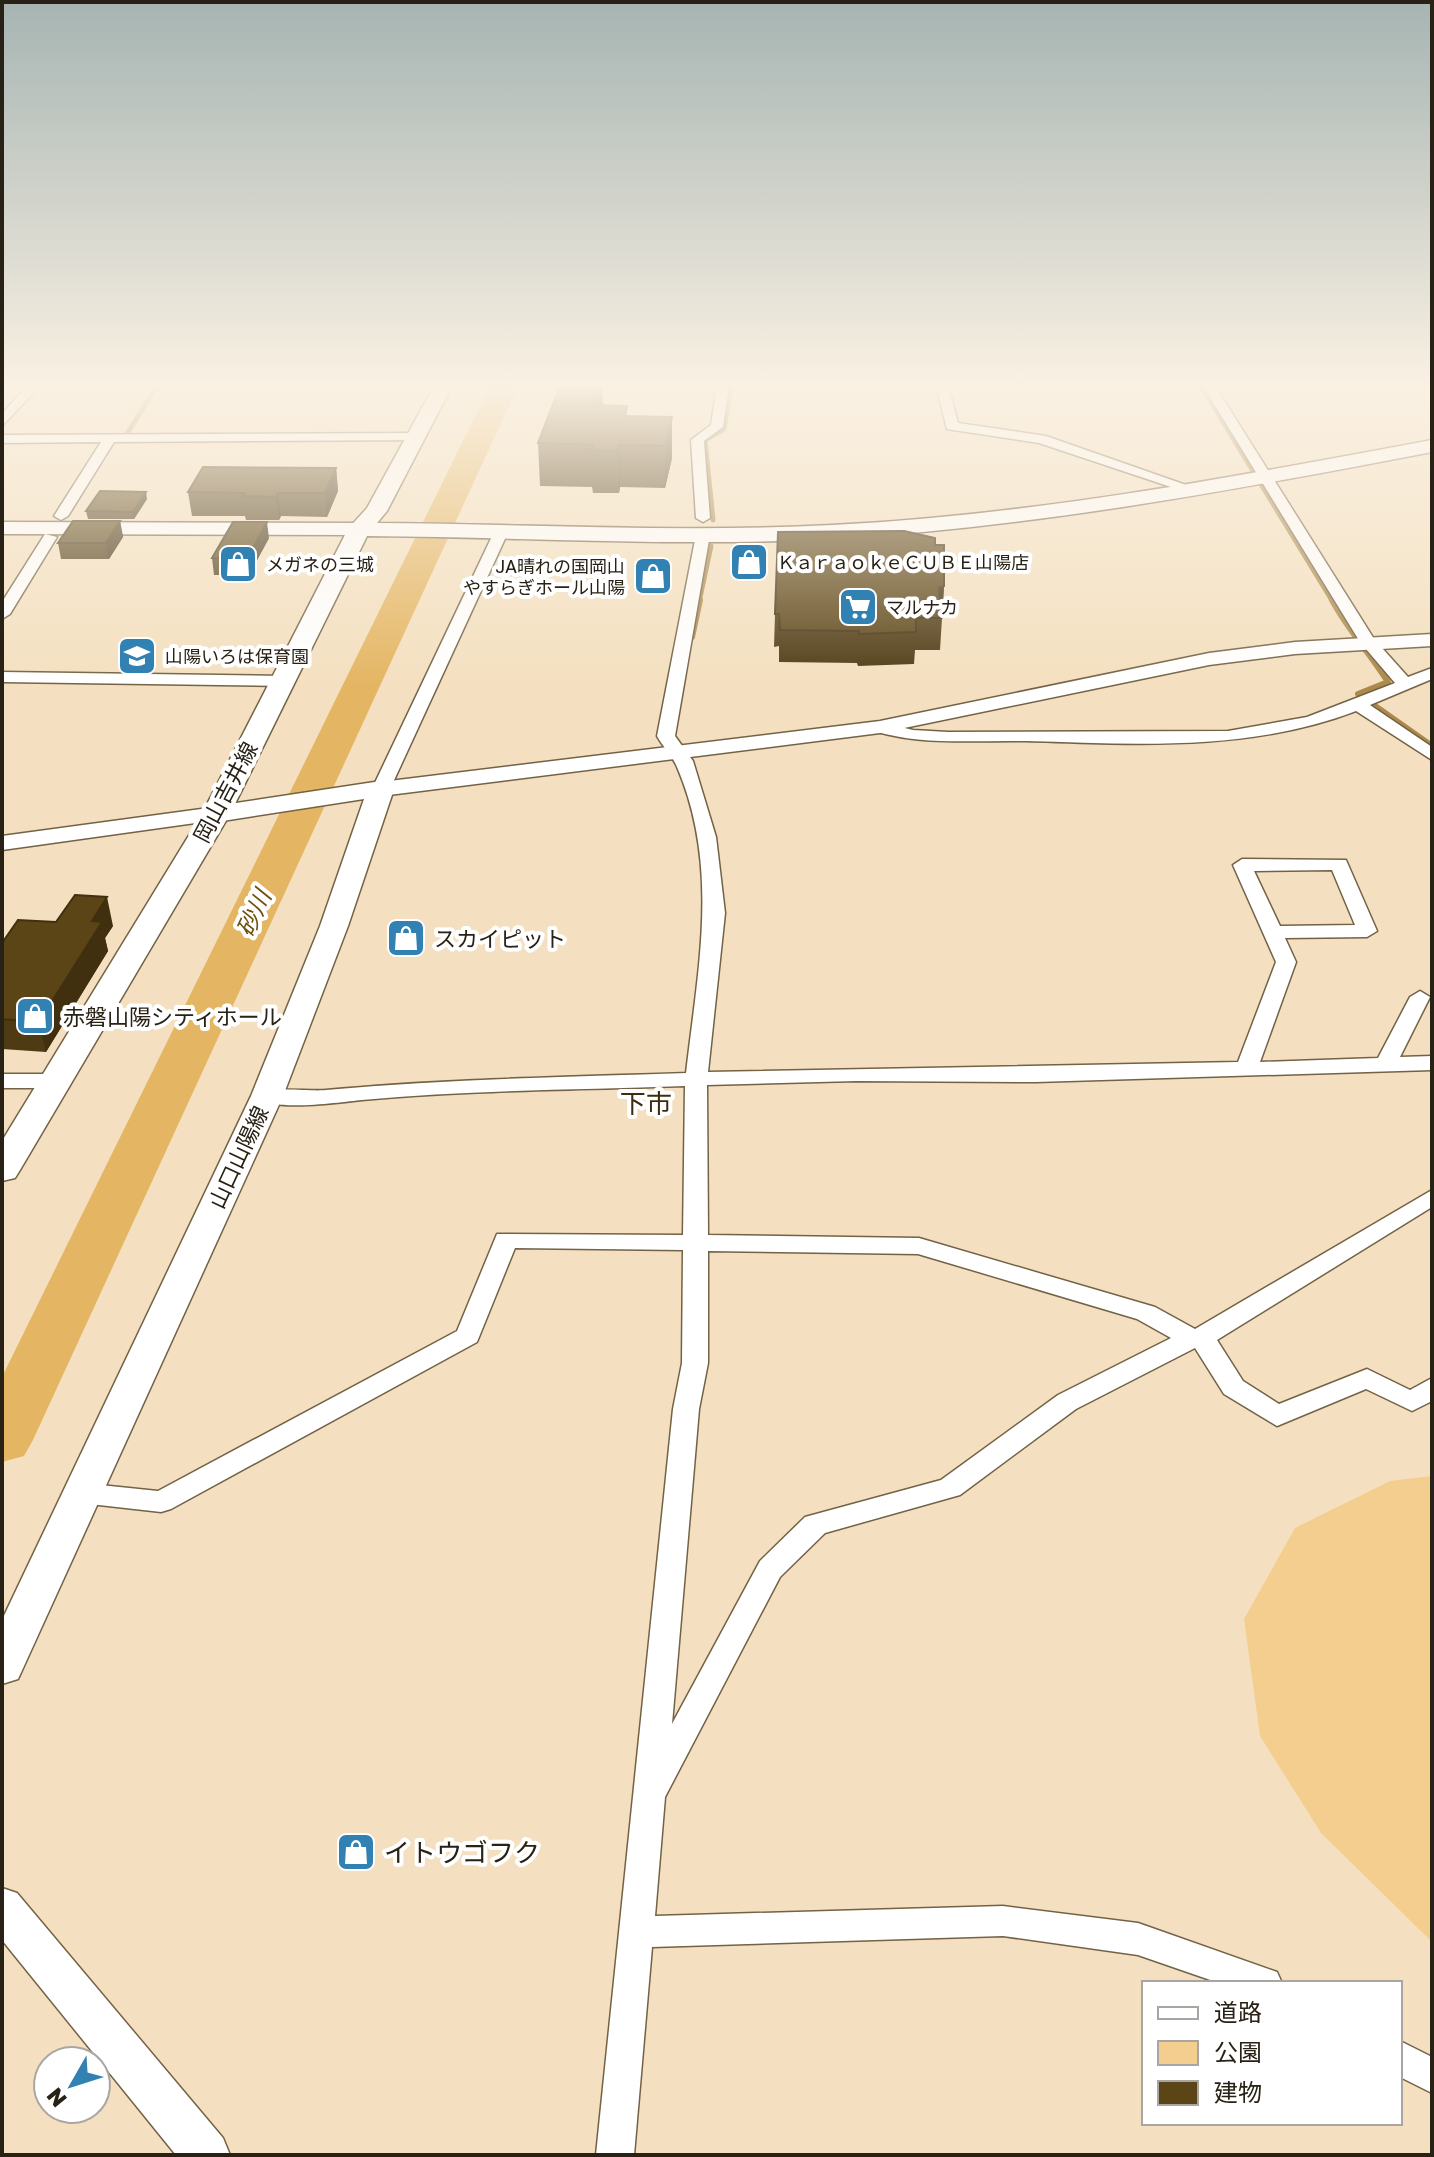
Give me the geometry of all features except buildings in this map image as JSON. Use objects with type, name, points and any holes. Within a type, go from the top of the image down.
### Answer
[{"type":"main road","name":"岡山吉井線","points":[[2,1170],[216,814],[284,681],[372,529],[386,487]]},
{"type":"main road","points":[[502,530],[539,526],[797,523],[917,516],[1045,504],[1167,487]]},
{"type":"main road","points":[[2,528],[502,530],[689,535],[926,526],[1136,501],[1203,487]]},
{"type":"main road","points":[[216,814],[368,792]]},
{"type":"main road","name":"山口山陽線","points":[[2,1666],[267,1096],[334,926],[368,792]]},
{"type":"street","points":[[61,516],[80,487]]},
{"type":"street","points":[[701,487],[703,518]]},
{"type":"street","points":[[1270,487],[1368,642],[1405,684]]},
{"type":"street","points":[[368,792],[502,530]]},
{"type":"street","points":[[2,614],[50,537]]},
{"type":"street","points":[[615,2155],[686,1409],[695,1363],[693,1242],[696,1082],[715,913],[707,837],[684,761],[675,754],[666,736],[702,540]]},
{"type":"street","points":[[368,792],[880,727],[1209,659],[1368,642],[1432,640]]},
{"type":"street","points":[[880,727],[895,733],[958,736],[1194,738],[1298,725],[1432,673]]},
{"type":"street","points":[[2,677],[284,681]]},
{"type":"street","points":[[1357,704],[1432,755]]},
{"type":"street","points":[[2,843],[216,814]]},
{"type":"street","points":[[1246,1069],[1284,975],[1286,962],[1272,932],[1242,865],[1339,864],[1367,931],[1272,932]]},
{"type":"street","points":[[1386,1064],[1420,997]]},
{"type":"street","points":[[267,1096],[307,1099],[418,1088],[696,1082],[856,1074],[1036,1075],[1432,1063]]},
{"type":"street","points":[[2,1081],[54,1081]]},
{"type":"street","points":[[648,1798],[770,1569],[815,1525],[950,1488],[1067,1402],[1161,1352],[1196,1338],[1432,1197]]},
{"type":"street","points":[[81,1493],[161,1502],[468,1336],[506,1240],[919,1246],[1146,1313],[1196,1338],[1233,1387],[1277,1416],[1367,1378],[1412,1402],[1432,1387]]},
{"type":"street","points":[[2,1907],[206,2155]]},
{"type":"street","points":[[636,1932],[1003,1921],[1138,1939],[1259,1981]]},
{"type":"street","points":[[1402,2059],[1432,2076]]},
{"type":"green space","points":[[1432,1476],[1432,1942],[1321,1833],[1260,1736],[1244,1619],[1295,1528],[1390,1481]]},
{"type":"waterway","name":"砂川","points":[[2,1440],[456,487]]},
{"type":"waterway","points":[[710,487],[713,520]]},
{"type":"waterway","points":[[1263,487],[1333,602]]},
{"type":"waterway","points":[[699,602],[711,546]]},
{"type":"waterway","points":[[692,637],[700,600]]},
{"type":"waterway","points":[[1332,600],[1388,682],[1358,694],[1432,746]]},
{"type":"place","name":"ＫａｒａｏｋｅＣＵＢＥ山陽店","points":[[749,562]]},
{"type":"place","name":"メガネの三城","points":[[238,564]]},
{"type":"place","name":"JA晴れの国岡山 やすらぎホール山陽","points":[[653,576]]},
{"type":"place","name":"マルナカ","points":[[858,607]]},
{"type":"place","name":"山陽いろは保育園","points":[[137,656]]},
{"type":"place","name":"スカイピット","points":[[406,938]]},
{"type":"place","name":"赤磐山陽シティホール","points":[[35,1016]]},
{"type":"place","name":"イトウゴフク","points":[[356,1852]]},
{"type":"district","name":"下市","points":[[646,1103]]}]
